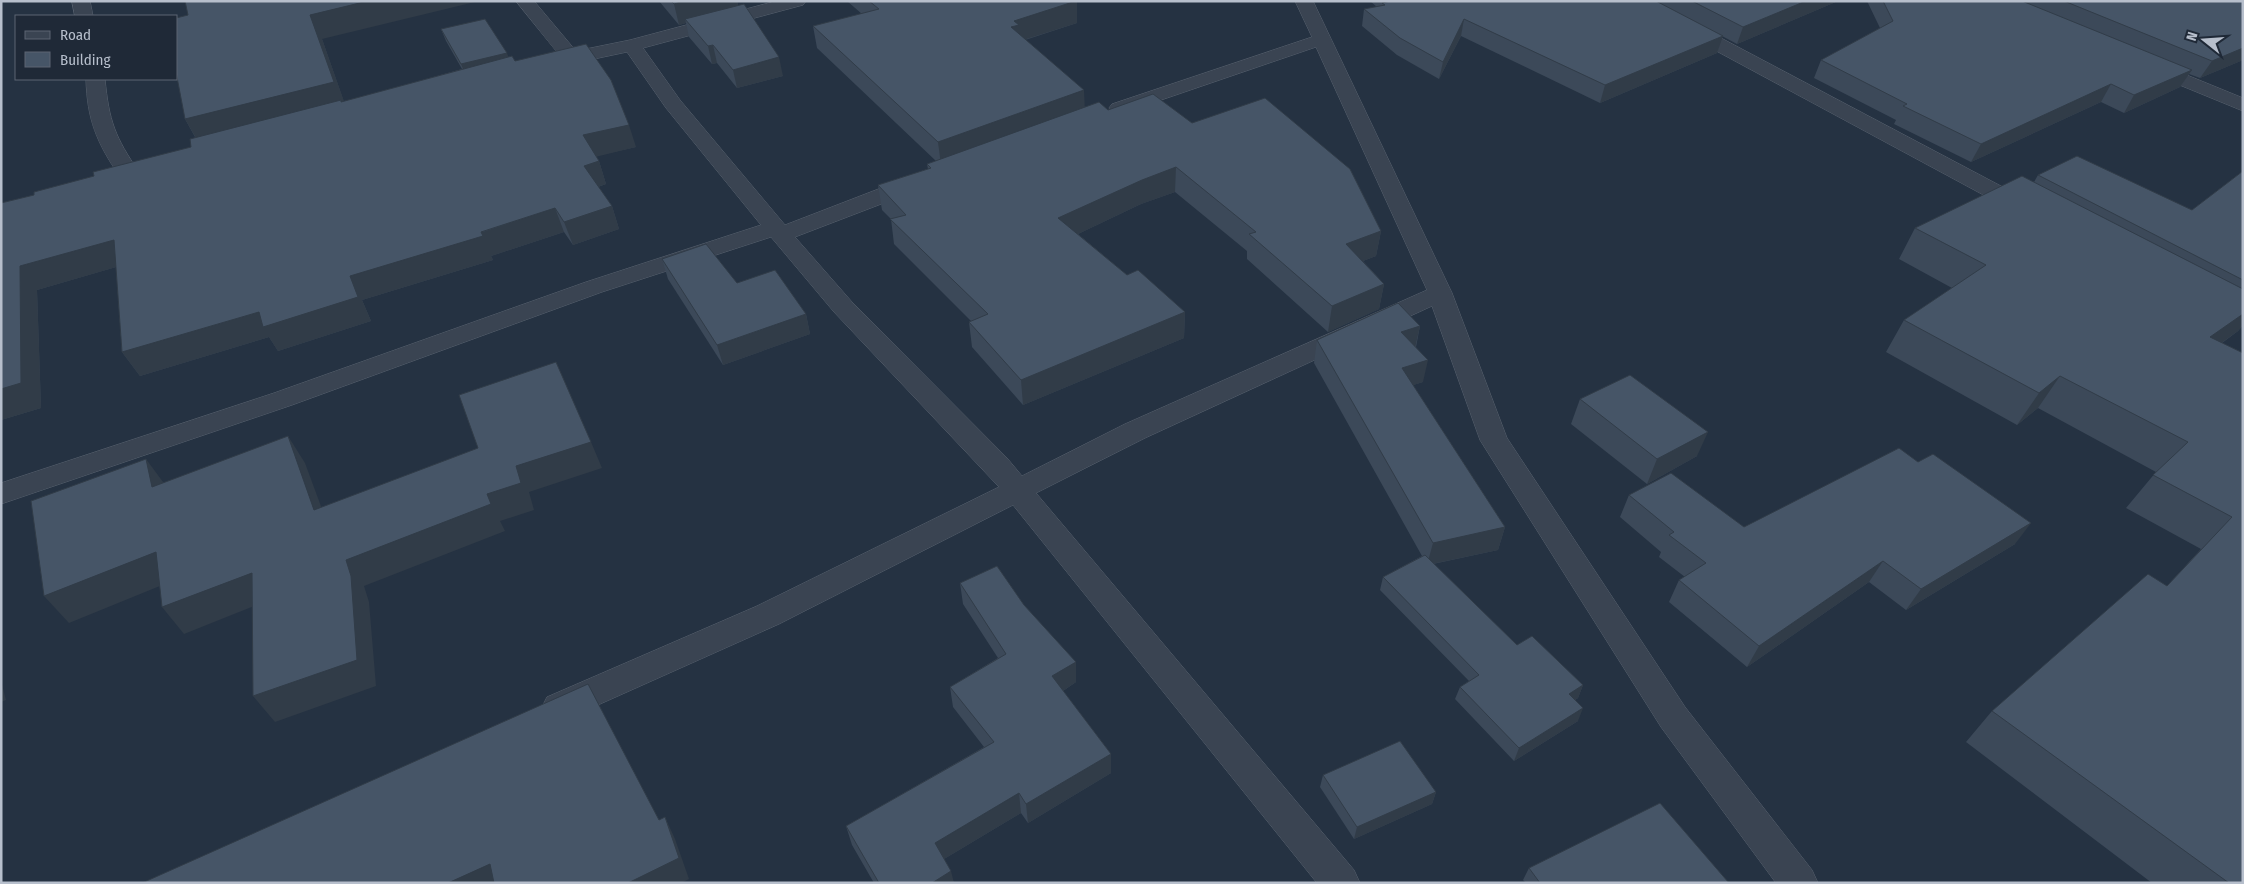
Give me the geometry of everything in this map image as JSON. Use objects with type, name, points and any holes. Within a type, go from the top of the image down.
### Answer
[{"type":"street","points":[[81,1],[84,15]]},
{"type":"street","points":[[526,1],[571,57]]},
{"type":"street","points":[[542,65],[571,57],[632,45],[797,1]]},
{"type":"street","points":[[1304,1],[1440,293],[1494,440],[1673,716],[1799,883]]},
{"type":"street","points":[[1637,1],[2041,216]]},
{"type":"street","points":[[1102,114],[1323,39]]},
{"type":"street","points":[[632,45],[673,104],[778,231],[843,307],[1020,491],[1341,883]]},
{"type":"street","points":[[2136,61],[2243,105]]},
{"type":"street","points":[[96,80],[98,113],[112,149],[129,172]]},
{"type":"street","points":[[1,494],[283,399],[594,288],[778,231],[929,178]]},
{"type":"street","points":[[531,719],[768,615],[1153,423],[1440,293]]},
{"type":"building","points":[[185,1],[368,1],[310,15],[334,82],[185,119],[178,80],[178,18],[188,15]]},
{"type":"building","points":[[671,1],[684,1],[674,4]]},
{"type":"building","points":[[869,1],[1076,1],[1014,21],[1019,25],[1011,27],[1084,90],[938,142],[813,26],[879,9]]},
{"type":"building","points":[[1390,1],[1656,1],[1723,36],[1605,85],[1464,19],[1443,62],[1400,38],[1364,9],[1385,5],[1382,3]]},
{"type":"building","points":[[1692,1],[1806,1],[1743,27]]},
{"type":"building","points":[[1883,1],[2022,1],[2192,70],[2134,95],[2111,84],[1981,144],[1903,106],[1907,104],[1821,60],[1893,21]]},
{"type":"building","points":[[2064,1],[2243,1],[2243,48],[2212,61]]},
{"type":"building","points":[[744,4],[779,57],[733,70],[713,45],[708,46],[685,19]]},
{"type":"building","points":[[485,19],[507,53],[461,64],[441,29]]},
{"type":"building","points":[[586,44],[611,80],[629,125],[583,135],[599,161],[584,166],[612,206],[564,222],[555,208],[481,232],[483,236],[350,276],[358,297],[263,327],[259,312],[122,352],[114,240],[20,266],[21,383],[1,389],[1,203],[34,195],[34,192],[94,176],[93,172],[191,147],[190,139],[341,100],[341,102],[512,56],[515,61]]},
{"type":"building","points":[[1153,94],[1192,123],[1265,98],[1350,169],[1381,231],[1346,244],[1384,284],[1332,306],[1249,234],[1256,232],[1176,167],[1142,180],[1058,218],[1127,275],[1138,270],[1185,312],[1021,380],[969,322],[988,314],[890,219],[906,215],[878,185],[931,168],[927,164],[1099,102],[1108,110]]},
{"type":"building","points":[[2077,156],[2192,210],[2243,171],[2243,280],[2038,175]]},
{"type":"building","points":[[2022,176],[2243,289],[2243,314],[2210,337],[2243,353],[2243,883],[2229,883],[1992,711],[2148,574],[2167,586],[2232,517],[2153,475],[2188,442],[2060,376],[2039,393],[1904,320],[1986,265],[1915,228]]},
{"type":"building","points":[[706,244],[737,283],[775,270],[806,314],[717,345],[662,259]]},
{"type":"building","points":[[1398,303],[1420,326],[1401,332],[1428,360],[1402,368],[1505,527],[1433,543],[1317,340]]},
{"type":"building","points":[[556,362],[591,442],[516,466],[521,483],[487,494],[491,504],[346,560],[351,576],[357,660],[253,696],[252,573],[162,607],[156,552],[44,596],[31,501],[146,459],[152,487],[288,436],[314,510],[478,448],[459,395]]},
{"type":"building","points":[[1630,375],[1708,432],[1657,459],[1580,399]]},
{"type":"building","points":[[1899,448],[1918,462],[1933,454],[2031,523],[1921,589],[1883,561],[1759,646],[1679,580],[1706,563],[1669,535],[1674,532],[1629,495],[1671,473],[1744,527]]},
{"type":"building","points":[[1425,555],[1517,645],[1532,636],[1583,685],[1569,694],[1583,708],[1519,748],[1460,687],[1479,675],[1383,577]]},
{"type":"building","points":[[997,566],[1024,605],[1076,662],[1052,676],[1111,754],[1026,804],[1019,793],[935,843],[951,871],[932,883],[879,883],[846,826],[994,742],[950,687],[1006,654],[960,583]]},
{"type":"building","points":[[588,684],[659,820],[665,817],[679,858],[628,883],[494,883],[490,864],[448,883],[142,883]]},
{"type":"building","points":[[1400,741],[1436,792],[1357,827],[1323,775]]},
{"type":"building","points":[[1660,803],[1729,883],[1540,883],[1529,868]]}]
